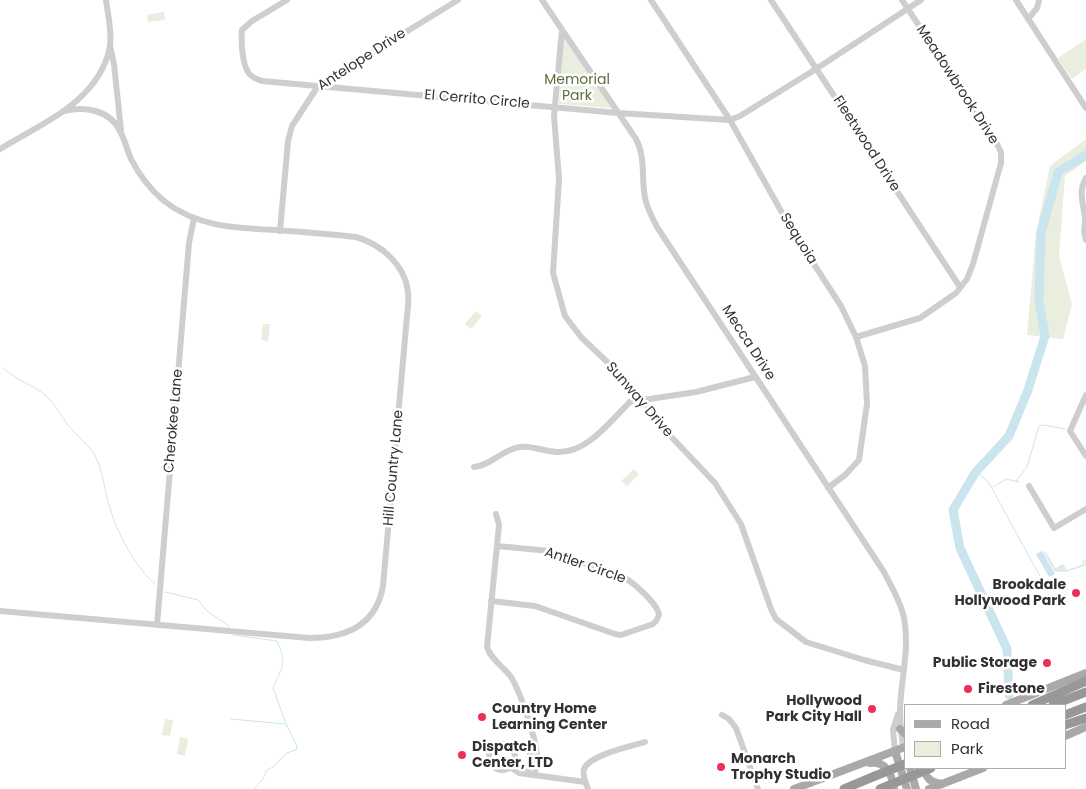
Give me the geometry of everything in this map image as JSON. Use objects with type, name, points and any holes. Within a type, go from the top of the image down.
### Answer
[{"type":"highway","points":[[1034,704],[1086,681]]},
{"type":"highway","points":[[1056,704],[1086,692]]},
{"type":"highway","points":[[1066,715],[1086,707]]},
{"type":"highway","points":[[1066,725],[1086,718]]},
{"type":"highway","points":[[844,789],[904,764]]},
{"type":"highway","points":[[880,789],[929,769]]},
{"type":"main road","points":[[1008,704],[1086,673]]},
{"type":"main road","points":[[1066,736],[1086,727]]},
{"type":"main road","points":[[794,789],[894,751],[904,749]]},
{"type":"main road","points":[[894,751],[907,789]]},
{"type":"main road","points":[[863,764],[874,762],[883,764],[891,776],[894,789]]},
{"type":"main road","points":[[910,769],[916,789]]},
{"type":"main road","points":[[923,769],[927,778],[932,782],[943,784]]},
{"type":"main road","points":[[929,789],[980,769]]},
{"type":"main road","points":[[935,789],[943,784]]},
{"type":"street","points":[[0,149],[64,111],[84,94],[97,79],[105,63],[110,46],[110,26],[106,0]]},
{"type":"street","name":"El Cerrito Circle","points":[[287,0],[252,21],[242,30],[241,40],[246,66],[248,73],[254,78],[318,86],[618,113],[730,120]]},
{"type":"street","name":"Antelope Drive","points":[[280,230],[290,132],[318,86],[458,0]]},
{"type":"street","name":"Mecca Drive","points":[[542,0],[640,146],[645,197],[657,227],[884,572],[898,600],[904,616],[906,638],[900,708],[904,749]]},
{"type":"street","name":"Sequoia","points":[[651,0],[730,120],[790,226],[841,306],[856,337],[866,366],[867,404],[859,460],[845,475],[828,488]]},
{"type":"street","name":"Fleetwood Drive","points":[[771,0],[960,288]]},
{"type":"street","name":"Meadowbrook Drive","points":[[856,337],[920,318],[956,294],[967,279],[973,264],[1001,162],[1001,152],[990,131],[902,0]]},
{"type":"street","points":[[730,120],[740,116],[816,69],[921,0]]},
{"type":"street","points":[[1016,0],[1086,108]]},
{"type":"street","points":[[1028,20],[1037,8],[1039,0]]},
{"type":"street","name":"Sunway Drive","points":[[562,30],[554,116],[559,179],[552,273],[565,316],[581,337],[624,378],[643,400],[661,426],[715,483],[741,524],[776,619],[806,642],[904,670]]},
{"type":"street","name":"Hill Country Lane","points":[[0,611],[309,638],[328,638],[350,631],[366,620],[377,606],[382,591],[406,334],[408,292],[398,267],[380,248],[368,241],[349,236],[221,226],[194,218],[171,206],[144,180],[130,158],[120,126],[114,64],[110,46]]},
{"type":"street","name":"Hill Country Lane","points":[[64,111],[84,108],[102,113],[114,122],[124,139]]},
{"type":"street","points":[[1086,178],[1081,194],[1086,218],[1083,230],[1086,240]]},
{"type":"street","name":"Cherokee Lane","points":[[157,625],[189,243],[194,218]]},
{"type":"street","points":[[474,467],[488,463],[518,447],[570,452],[591,440],[631,400],[696,392],[755,378]]},
{"type":"street","points":[[1086,395],[1070,431],[1086,456]]},
{"type":"street","points":[[1029,486],[1054,528],[1086,509]]},
{"type":"street","points":[[496,514],[499,525],[487,647],[492,658],[513,680],[535,743],[530,754],[531,775]]},
{"type":"street","name":"Antler Circle","points":[[492,601],[535,606],[621,635],[652,624],[659,616],[656,606],[632,582],[623,577],[550,552],[497,546]]},
{"type":"street","name":"Mecca Drive","points":[[894,751],[893,730],[900,708]]},
{"type":"street","points":[[722,715],[729,719],[736,728],[758,789]]},
{"type":"street","points":[[588,789],[585,782],[584,769],[590,761],[646,742]]},
{"type":"street","points":[[506,745],[513,750],[514,759],[510,767],[502,770],[492,765],[489,760],[489,754],[494,747],[506,745]]},
{"type":"street","points":[[510,767],[519,773],[585,782]]},
{"type":"green space","points":[[164,12],[165,20],[148,22],[147,15]]},
{"type":"green space","name":"Memorial Park","points":[[565,38],[610,108],[559,104],[563,40]]},
{"type":"green space","points":[[1086,39],[1086,69],[1072,79],[1058,58]]},
{"type":"green space","points":[[1086,139],[1086,161],[1065,176],[1059,256],[1072,304],[1063,339],[1027,335],[1036,233],[1050,166]]},
{"type":"green space","points":[[476,311],[482,316],[471,329],[465,324]]},
{"type":"green space","points":[[263,324],[270,324],[268,341],[261,340]]},
{"type":"green space","points":[[634,469],[639,474],[627,486],[621,481]]},
{"type":"green space","points":[[1045,552],[1056,568],[1063,564],[1067,570],[1083,564],[1082,560],[1086,560],[1086,564],[1067,571],[1055,571]]},
{"type":"green space","points":[[165,719],[173,720],[170,736],[162,735]]},
{"type":"green space","points":[[180,737],[188,739],[185,756],[177,754]]},
{"type":"water","points":[[1042,551],[1055,574],[1049,577],[1036,554]]},
{"type":"waterway","points":[[1009,695],[1007,649],[960,548],[953,510],[975,473],[1009,436],[1028,390],[1045,336],[1039,301],[1041,233],[1058,172],[1086,155]]},
{"type":"waterway","points":[[3,368],[49,398],[68,425],[91,450],[97,460],[109,505],[121,537],[140,568],[155,584]]},
{"type":"waterway","points":[[1016,481],[1027,467],[1039,426],[1065,429]]},
{"type":"waterway","points":[[975,473],[979,474],[989,483],[1042,580],[1050,581],[1056,590]]},
{"type":"waterway","points":[[993,487],[1006,479],[1019,482]]},
{"type":"waterway","points":[[1044,552],[1055,571],[1067,571],[1086,565]]},
{"type":"waterway","points":[[1057,570],[1063,565]]},
{"type":"waterway","points":[[165,592],[198,600],[207,611],[229,627]]},
{"type":"waterway","points":[[233,635],[277,641],[283,661],[273,688],[286,724],[297,746],[296,750],[290,751],[272,768],[267,770],[263,779],[254,789]]},
{"type":"waterway","points":[[231,719],[285,724]]},
{"type":"place","name":"Brookdale Hollywood Park","points":[[1076,593]]},
{"type":"place","name":"Public Storage","points":[[1047,663]]},
{"type":"place","name":"Firestone","points":[[968,689]]},
{"type":"place","name":"Hollywood Park City Hall","points":[[872,709]]},
{"type":"place","name":"Country Home Learning Center","points":[[482,717]]},
{"type":"place","name":"Dispatch Center, LTD","points":[[462,755]]},
{"type":"place","name":"Monarch Trophy Studio","points":[[721,767]]}]
